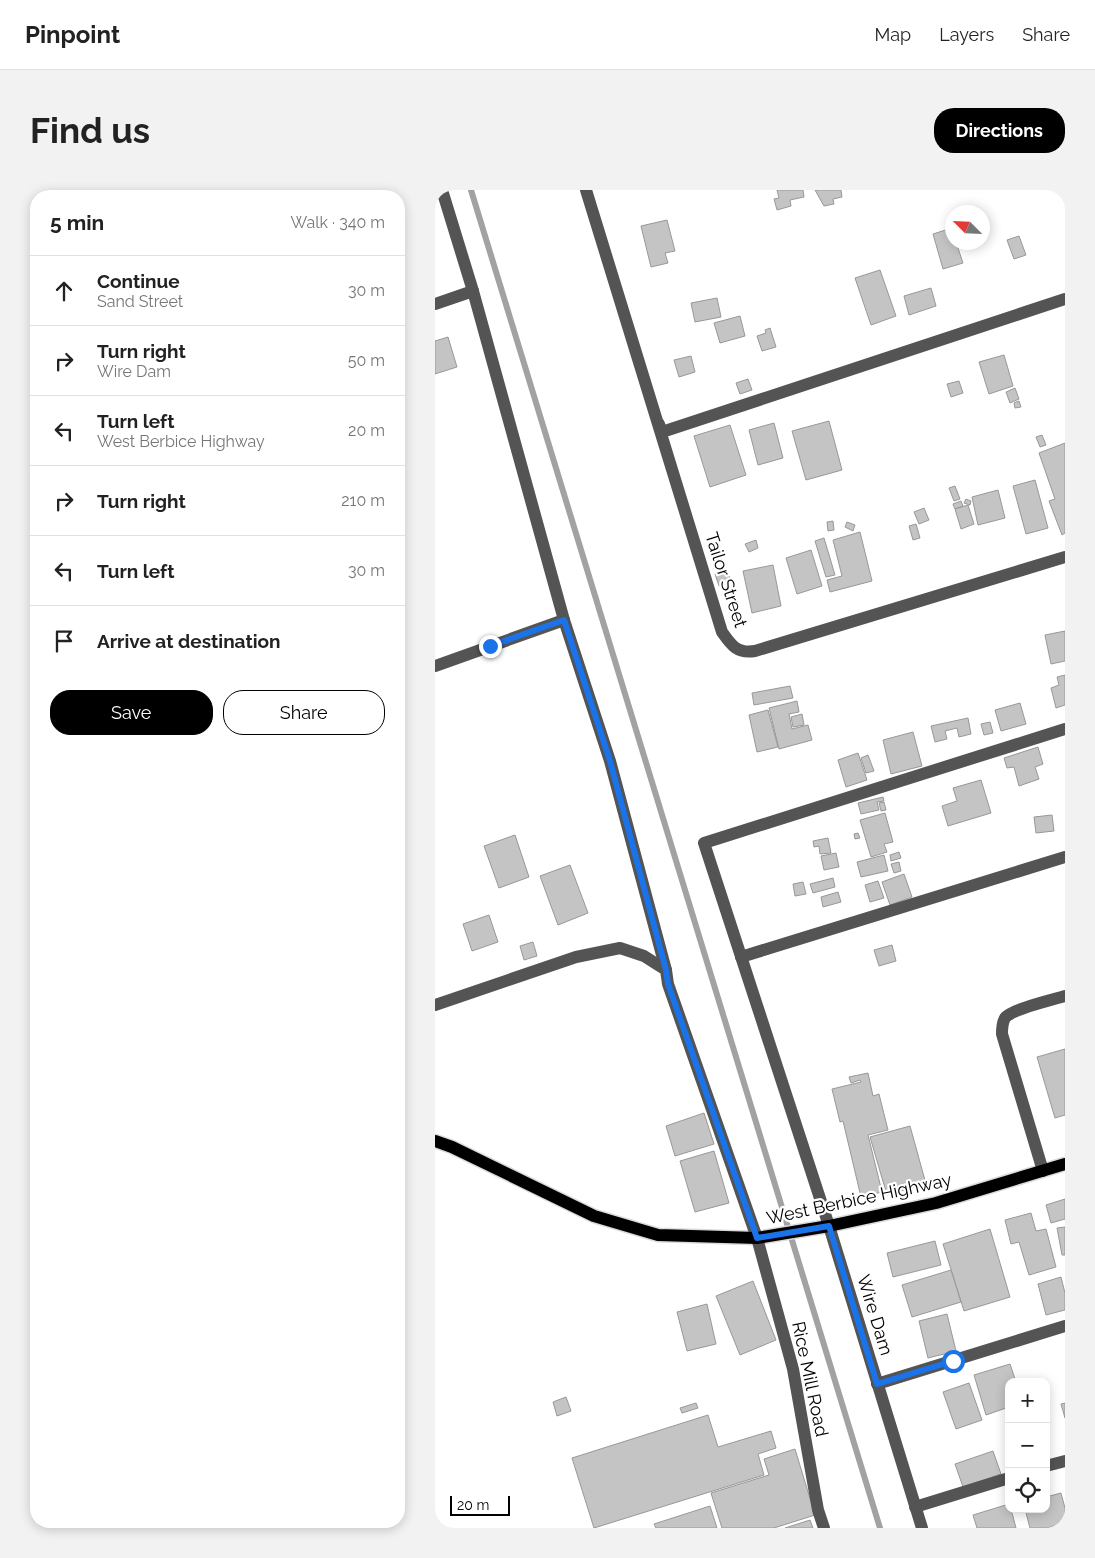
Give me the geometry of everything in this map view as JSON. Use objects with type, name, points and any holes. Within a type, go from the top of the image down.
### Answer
[{"type":"main road","name":"West Berbice Highway","points":[[435,1141],[452,1147],[594,1216],[658,1235],[757,1238],[829,1226],[937,1203],[1065,1164]]},
{"type":"street","name":"Rice Mill Road","points":[[442,190],[473,291],[564,620],[610,761],[666,970],[668,984],[757,1238],[793,1369],[818,1510],[824,1528]]},
{"type":"street","name":"Tailor Street","points":[[586,190],[722,632],[728,642],[736,649],[745,653],[764,648],[1065,557]]},
{"type":"street","points":[[435,304],[473,291]]},
{"type":"street","points":[[656,417],[662,432],[1065,300]]},
{"type":"street","points":[[435,666],[564,620]]},
{"type":"street","name":"Wire Dam","points":[[922,1528],[829,1226],[704,843],[1065,729]]},
{"type":"street","points":[[741,956],[1065,857]]},
{"type":"street","points":[[435,1005],[576,957],[620,948],[644,956],[666,970]]},
{"type":"street","points":[[1043,1171],[1002,1034],[1002,1026],[1005,1018],[1013,1012],[1065,996]]},
{"type":"street","points":[[877,1384],[1065,1326]]},
{"type":"street","points":[[1050,1465],[1065,1461]]},
{"type":"street","points":[[915,1507],[1005,1479]]},
{"type":"building","points":[[777,190],[803,190],[804,197],[790,200],[791,206],[777,210],[774,199],[779,198]]},
{"type":"building","points":[[815,190],[841,190],[842,197],[833,199],[834,204],[824,206]]},
{"type":"building","points":[[667,220],[675,251],[665,253],[668,263],[651,267],[641,226]]},
{"type":"building","points":[[945,230],[945,250],[959,250],[963,263],[943,269],[933,234]]},
{"type":"building","points":[[1019,236],[1026,255],[1014,259],[1007,240]]},
{"type":"building","points":[[880,270],[896,316],[871,325],[855,278]]},
{"type":"building","points":[[931,288],[936,306],[909,315],[904,296]]},
{"type":"building","points":[[717,298],[721,317],[695,322],[691,303]]},
{"type":"building","points":[[740,316],[745,336],[720,343],[714,323]]},
{"type":"building","points":[[770,328],[776,347],[762,351],[757,336],[766,333],[765,330]]},
{"type":"building","points":[[448,337],[457,367],[435,374],[435,341]]},
{"type":"building","points":[[1004,355],[1013,386],[989,394],[979,362]]},
{"type":"building","points":[[691,356],[695,372],[679,377],[674,360]]},
{"type":"building","points":[[748,379],[752,390],[740,394],[736,383]]},
{"type":"building","points":[[959,381],[963,393],[951,397],[947,384]]},
{"type":"building","points":[[1015,388],[1019,399],[1010,403],[1006,392]]},
{"type":"building","points":[[1019,401],[1021,407],[1015,408],[1014,403]]},
{"type":"building","points":[[829,421],[842,470],[806,480],[792,431]]},
{"type":"building","points":[[774,423],[783,458],[758,465],[749,430]]},
{"type":"building","points":[[730,425],[746,475],[710,487],[694,436]]},
{"type":"building","points":[[1042,435],[1046,445],[1040,447],[1036,437]]},
{"type":"building","points":[[1065,443],[1065,533],[1062,535],[1049,501],[1055,499],[1039,453]]},
{"type":"building","points":[[1035,480],[1048,528],[1026,534],[1013,486]]},
{"type":"building","points":[[955,486],[960,499],[954,501],[949,488]]},
{"type":"building","points":[[998,490],[1005,518],[978,525],[972,497]]},
{"type":"building","points":[[966,499],[971,501],[970,505],[964,503]]},
{"type":"building","points":[[961,501],[963,506],[955,509],[953,504]]},
{"type":"building","points":[[968,505],[974,524],[961,529],[955,509]]},
{"type":"building","points":[[924,508],[929,520],[919,524],[914,512]]},
{"type":"building","points":[[833,521],[834,530],[828,531],[827,522]]},
{"type":"building","points":[[847,522],[855,525],[853,531],[845,527]]},
{"type":"building","points":[[916,524],[920,538],[913,540],[909,526]]},
{"type":"building","points":[[860,532],[872,581],[830,592],[827,580],[842,576],[833,540]]},
{"type":"building","points":[[824,538],[835,575],[826,577],[815,541]]},
{"type":"building","points":[[756,540],[758,548],[749,552],[745,544]]},
{"type":"building","points":[[811,550],[822,586],[797,594],[786,558]]},
{"type":"building","points":[[773,565],[781,606],[752,613],[743,571]]},
{"type":"building","points":[[727,570],[731,582],[719,586],[715,574]]},
{"type":"building","points":[[1065,631],[1065,661],[1051,664],[1045,635]]},
{"type":"building","points":[[1065,675],[1065,705],[1056,708],[1051,688],[1059,685],[1057,677]]},
{"type":"building","points":[[790,686],[793,698],[754,705],[752,693]]},
{"type":"building","points":[[797,701],[799,712],[789,714],[792,729],[808,725],[812,740],[779,749],[769,708]]},
{"type":"building","points":[[1020,703],[1026,724],[1001,731],[995,710]]},
{"type":"building","points":[[768,710],[778,747],[757,752],[749,715]]},
{"type":"building","points":[[802,714],[804,725],[793,727],[791,717]]},
{"type":"building","points":[[968,718],[971,734],[959,737],[957,728],[945,731],[947,739],[935,742],[931,726]]},
{"type":"building","points":[[990,722],[993,733],[984,735],[981,724]]},
{"type":"building","points":[[913,732],[922,766],[891,774],[883,740]]},
{"type":"building","points":[[1038,747],[1043,764],[1035,767],[1039,779],[1019,786],[1014,767],[1007,768],[1004,758]]},
{"type":"building","points":[[858,753],[867,780],[846,787],[838,760]]},
{"type":"building","points":[[868,755],[874,771],[866,773],[861,758]]},
{"type":"building","points":[[981,780],[991,813],[948,826],[942,806],[957,801],[953,788]]},
{"type":"building","points":[[883,797],[884,801],[877,802],[879,810],[861,814],[858,803]]},
{"type":"building","points":[[884,802],[886,810],[881,811],[879,803]]},
{"type":"building","points":[[885,813],[893,842],[884,844],[887,852],[871,857],[860,820]]},
{"type":"building","points":[[1052,815],[1054,831],[1036,833],[1034,817]]},
{"type":"building","points":[[858,833],[860,838],[855,839],[854,834]]},
{"type":"building","points":[[515,835],[529,877],[499,888],[484,846]]},
{"type":"building","points":[[828,838],[831,853],[820,854],[819,846],[814,847],[813,841]]},
{"type":"building","points":[[899,852],[901,858],[891,861],[890,855]]},
{"type":"building","points":[[836,853],[839,867],[824,870],[821,856]]},
{"type":"building","points":[[884,855],[888,871],[861,877],[857,862]]},
{"type":"building","points":[[899,862],[901,871],[894,873],[891,864]]},
{"type":"building","points":[[570,865],[588,913],[558,925],[540,876]]},
{"type":"building","points":[[904,874],[912,897],[890,905],[882,882]]},
{"type":"building","points":[[833,878],[835,887],[813,893],[810,884]]},
{"type":"building","points":[[878,881],[884,898],[870,902],[865,885]]},
{"type":"building","points":[[803,882],[806,894],[795,896],[793,884]]},
{"type":"building","points":[[838,892],[841,902],[823,907],[821,897]]},
{"type":"building","points":[[489,915],[498,942],[472,951],[463,924]]},
{"type":"building","points":[[533,942],[537,956],[524,960],[520,946]]},
{"type":"building","points":[[892,945],[896,961],[879,966],[874,950]]},
{"type":"building","points":[[1065,1049],[1065,1115],[1055,1118],[1037,1057]]},
{"type":"building","points":[[868,1073],[873,1096],[879,1094],[888,1130],[868,1135],[882,1192],[861,1197],[843,1121],[840,1122],[832,1089],[861,1082],[860,1080],[851,1083],[849,1077]]},
{"type":"building","points":[[704,1113],[714,1144],[675,1156],[666,1126]]},
{"type":"building","points":[[910,1126],[926,1184],[887,1195],[870,1137]]},
{"type":"building","points":[[714,1151],[729,1203],[695,1212],[680,1161]]},
{"type":"building","points":[[1065,1199],[1065,1219],[1051,1223],[1046,1205]]},
{"type":"building","points":[[1031,1213],[1036,1231],[1046,1229],[1056,1267],[1029,1275],[1019,1242],[1011,1244],[1005,1220]]},
{"type":"building","points":[[1065,1227],[1065,1255],[1062,1255],[1057,1228]]},
{"type":"building","points":[[990,1229],[1010,1297],[964,1311],[943,1244]]},
{"type":"building","points":[[935,1241],[941,1265],[893,1277],[887,1253]]},
{"type":"building","points":[[951,1270],[961,1302],[912,1317],[902,1285]]},
{"type":"building","points":[[1061,1277],[1065,1293],[1065,1310],[1046,1315],[1038,1284]]},
{"type":"building","points":[[753,1281],[776,1340],[740,1355],[716,1296]]},
{"type":"building","points":[[707,1304],[716,1344],[687,1351],[677,1312]]},
{"type":"building","points":[[947,1314],[956,1351],[928,1358],[919,1321]]},
{"type":"building","points":[[1010,1364],[1015,1378],[1005,1378],[1005,1408],[986,1415],[974,1375]]},
{"type":"building","points":[[969,1383],[982,1420],[956,1429],[943,1392]]},
{"type":"building","points":[[566,1397],[571,1411],[557,1416],[553,1402]]},
{"type":"building","points":[[696,1403],[698,1408],[682,1413],[680,1408]]},
{"type":"building","points":[[1065,1403],[1065,1418],[1061,1404]]},
{"type":"building","points":[[708,1415],[718,1447],[771,1431],[776,1448],[758,1454],[764,1475],[594,1528],[572,1458]]},
{"type":"building","points":[[795,1449],[815,1515],[774,1528],[722,1528],[711,1493],[769,1475],[764,1459]]},
{"type":"building","points":[[993,1451],[1001,1474],[963,1487],[955,1464]]},
{"type":"building","points":[[1061,1493],[1065,1508],[1065,1523],[1047,1528],[1030,1528],[1026,1513],[1050,1513],[1050,1496]]},
{"type":"building","points":[[1005,1505],[1005,1513],[1012,1513],[1016,1528],[977,1528],[973,1515]]},
{"type":"building","points":[[710,1506],[717,1528],[656,1528],[654,1524]]},
{"type":"building","points":[[810,1520],[813,1528],[785,1528]]},
{"type":"waterway","points":[[471,190],[880,1528]]},
{"type":"route","points":[[490,646],[564,620],[610,761],[666,970],[668,984],[757,1238],[829,1226],[877,1384],[953,1361]]}]
